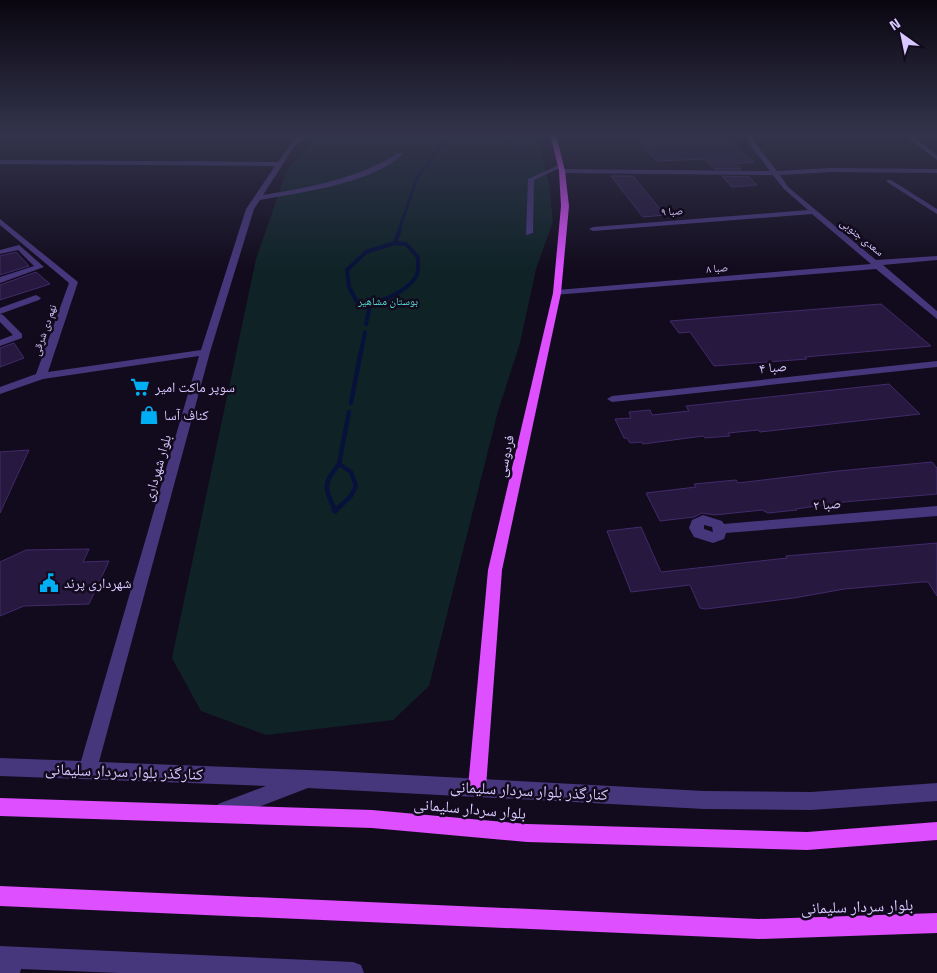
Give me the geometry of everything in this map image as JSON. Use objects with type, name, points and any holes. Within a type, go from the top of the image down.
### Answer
[{"type":"main road","name":"فردوسی","points":[[477,787],[495,570],[556,293],[564,206],[562,179]]},
{"type":"main road","name":"بلوار سردار سلیمانی","points":[[0,807],[372,819],[527,833],[807,841],[937,832]]},
{"type":"main road","name":"بلوار سردار سلیمانی","points":[[0,896],[759,929],[937,923]]},
{"type":"street","name":"بلوار شهرداری","points":[[88,769],[205,352],[250,209],[270,179]]},
{"type":"street","points":[[258,198],[309,189],[341,179]]},
{"type":"street","points":[[528,232],[531,179]]},
{"type":"street","name":"سعدی جنوبی","points":[[780,179],[786,188],[812,212],[937,316]]},
{"type":"street","points":[[889,181],[937,212]]},
{"type":"street","name":"صبا ۹","points":[[593,229],[812,212]]},
{"type":"street","name":"نهم دی شرقی","points":[[2,226],[74,282],[41,376],[205,352]]},
{"type":"street","points":[[0,280],[40,267],[19,247],[3,252]]},
{"type":"street","name":"صبا ۸","points":[[556,293],[878,265],[937,258]]},
{"type":"street","points":[[0,311],[36,298]]},
{"type":"street","points":[[0,317],[19,336],[0,344]]},
{"type":"street","name":"صبا ۴","points":[[612,399],[937,364]]},
{"type":"street","points":[[0,391],[41,376]]},
{"type":"street","name":"صبا ۲","points":[[720,530],[937,511]]},
{"type":"street","name":"کنارگذر بلوار سردار سلیمانی","points":[[0,767],[311,779],[704,800],[811,801],[937,792]]},
{"type":"street","points":[[216,814],[311,779]]},
{"type":"street","points":[[8,962],[353,973]]},
{"type":"green space","name":"بوستان مشاهیر","points":[[284,179],[548,179],[553,221],[536,269],[520,343],[498,411],[429,686],[393,720],[266,735],[201,711],[172,658],[256,259]]},
{"type":"building","points":[[614,179],[636,179],[665,215],[643,217]]},
{"type":"building","points":[[725,179],[751,179],[757,185],[732,187]]},
{"type":"building","points":[[16,252],[29,266],[0,275],[0,256]]},
{"type":"building","points":[[36,272],[50,284],[0,300],[0,285]]},
{"type":"building","points":[[881,304],[931,346],[805,357],[807,359],[714,366],[690,332],[679,333],[670,321]]},
{"type":"building","points":[[14,343],[24,358],[0,367],[0,348]]},
{"type":"building","points":[[889,384],[920,414],[760,432],[758,430],[728,433],[730,436],[705,438],[703,436],[643,444],[642,442],[630,443],[627,438],[624,438],[615,419],[631,418],[629,412],[650,410],[652,415],[689,411],[686,406]]},
{"type":"building","points":[[29,450],[0,513],[0,452]]},
{"type":"building","points":[[932,462],[937,468],[937,494],[844,502],[797,510],[768,513],[762,510],[715,515],[702,513],[694,517],[660,521],[646,493],[696,487],[694,484],[736,480],[738,483]]},
{"type":"building","points":[[641,527],[661,572],[787,558],[786,556],[937,543],[937,596],[928,582],[922,582],[844,589],[794,598],[706,609],[700,608],[690,585],[631,592],[607,531]]},
{"type":"building","name":"شهرداری پرند","points":[[89,549],[83,562],[109,561],[89,604],[24,606],[0,616],[0,562],[26,550]]},
{"type":"waterway","points":[[399,230],[417,179]]},
{"type":"waterway","points":[[395,243],[400,229]]},
{"type":"waterway","points":[[395,243],[406,244],[418,257],[416,277],[398,293],[380,301],[364,304],[357,302],[349,287],[347,270],[366,252],[395,243]]},
{"type":"waterway","points":[[366,324],[370,305]]},
{"type":"waterway","points":[[361,352],[365,332]]},
{"type":"waterway","points":[[351,403],[361,351]]},
{"type":"waterway","points":[[339,464],[349,412]]},
{"type":"waterway","points":[[335,510],[327,491],[327,486],[330,476],[339,464]]},
{"type":"waterway","points":[[336,510],[351,496],[356,486],[351,472],[339,464]]},
{"type":"place","name":"سوپر ماکت امیر","points":[[140,387]]},
{"type":"place","name":"کناف آسا","points":[[149,415]]},
{"type":"place","name":"شهرداری پرند","points":[[49,583]]}]
